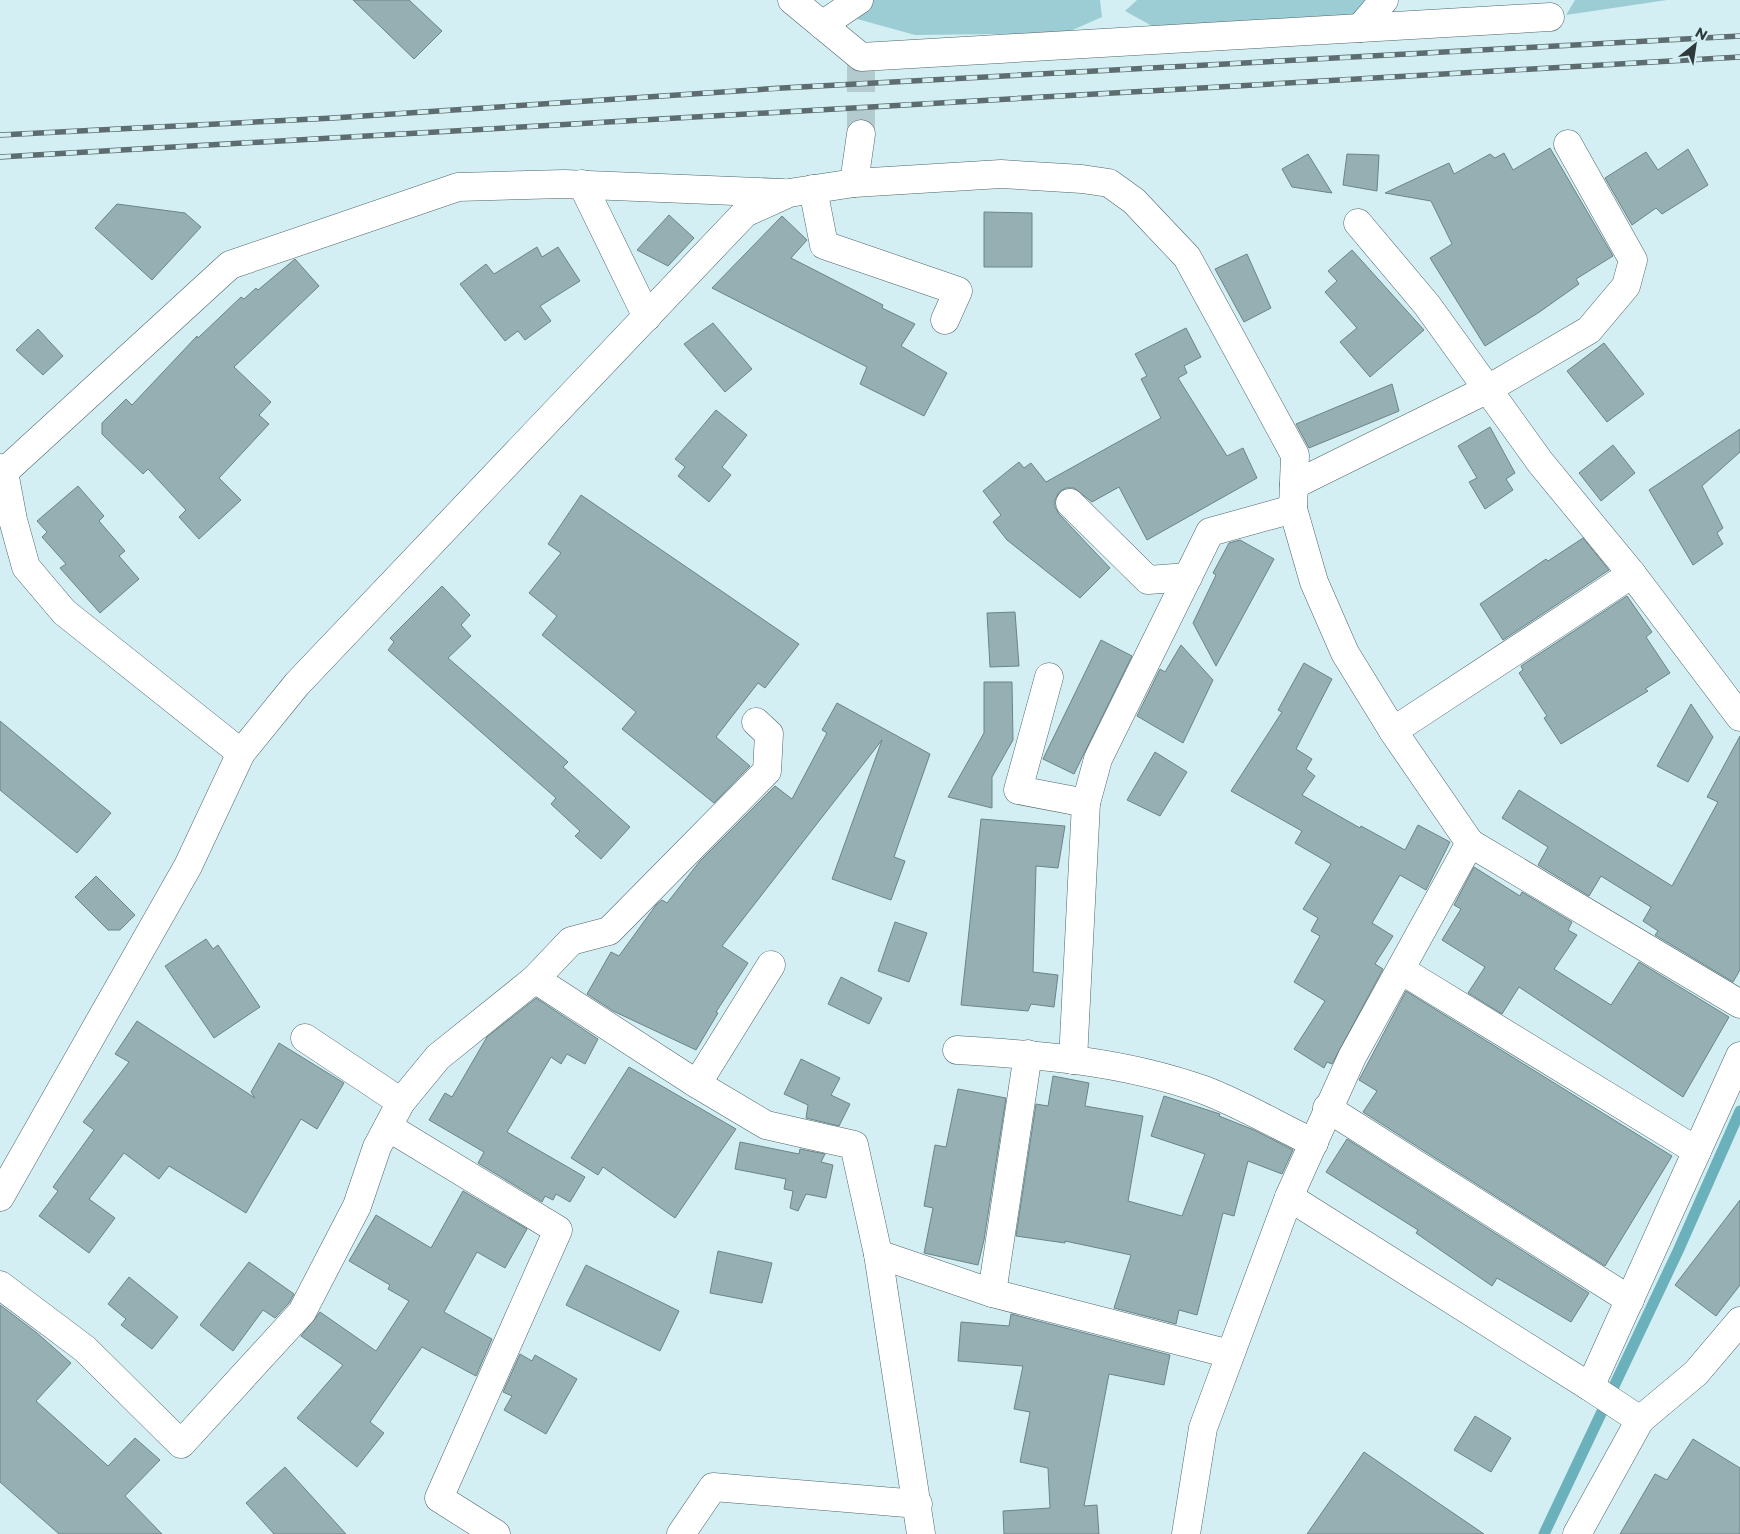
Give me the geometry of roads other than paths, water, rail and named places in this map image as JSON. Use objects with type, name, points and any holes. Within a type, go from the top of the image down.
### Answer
[{"type":"street","points":[[792,0],[861,57],[1550,17]]},
{"type":"street","points":[[822,25],[859,0]]},
{"type":"street","points":[[1360,28],[1384,0]]},
{"type":"street","points":[[854,183],[861,134]]},
{"type":"street","points":[[1074,1060],[1086,803],[1098,759],[1210,532],[1293,497],[1488,389],[1589,330],[1626,286],[1633,260],[1568,144]]},
{"type":"street","points":[[241,753],[64,612],[26,567],[6,526],[2,470],[230,265],[458,187],[582,184],[801,191],[854,183],[1000,174],[1082,179],[1109,183],[1134,201],[1187,257],[1295,455],[1293,497],[1314,582],[1345,653],[1393,731],[1470,843],[1740,1004]]},
{"type":"street","points":[[582,184],[647,317]]},
{"type":"street","points":[[0,1198],[188,866],[241,753],[297,684],[745,213],[801,191]]},
{"type":"street","points":[[801,191],[824,245],[958,291],[945,320]]},
{"type":"street","points":[[1358,222],[1427,305],[1540,462],[1632,574],[1740,717]]},
{"type":"street","points":[[1070,502],[1148,580],[1188,577]]},
{"type":"street","points":[[1393,731],[1632,574]]},
{"type":"street","points":[[1049,677],[1018,790],[1086,803]]},
{"type":"street","points":[[0,1285],[85,1348],[181,1444],[302,1312],[357,1206],[377,1147],[401,1102],[438,1057],[535,979],[571,941],[609,931],[767,771],[769,734],[756,722]]},
{"type":"street","points":[[1186,1534],[1203,1428],[1289,1197],[1314,1143],[1327,1108],[1352,1057],[1470,843]]},
{"type":"street","points":[[697,1084],[770,965]]},
{"type":"street","points":[[1401,970],[1698,1151]]},
{"type":"street","points":[[535,979],[697,1084],[766,1125],[854,1145],[878,1254],[918,1504],[921,1534]]},
{"type":"street","points":[[305,1038],[401,1102]]},
{"type":"street","points":[[957,1050],[1028,1054],[1130,1068],[1205,1091],[1314,1143]]},
{"type":"street","points":[[992,1293],[1028,1054]]},
{"type":"street","points":[[1590,1387],[1740,1056]]},
{"type":"street","points":[[1327,1108],[1630,1300]]},
{"type":"street","points":[[388,1127],[558,1230],[439,1498],[496,1534]]},
{"type":"street","points":[[1289,1197],[1633,1414]]},
{"type":"street","points":[[878,1254],[992,1293],[1230,1354]]},
{"type":"street","points":[[1578,1534],[1633,1414],[1696,1373],[1740,1320]]},
{"type":"street","points":[[681,1534],[713,1487],[918,1504]]},
{"type":"waterway","points":[[1544,1534],[1678,1251],[1740,1111]]},
{"type":"tunnel","points":[[861,57],[861,134]]},
{"type":"railway","points":[[0,135],[333,118],[782,88],[1740,36]]},
{"type":"railway","points":[[0,157],[1740,57]]}]
